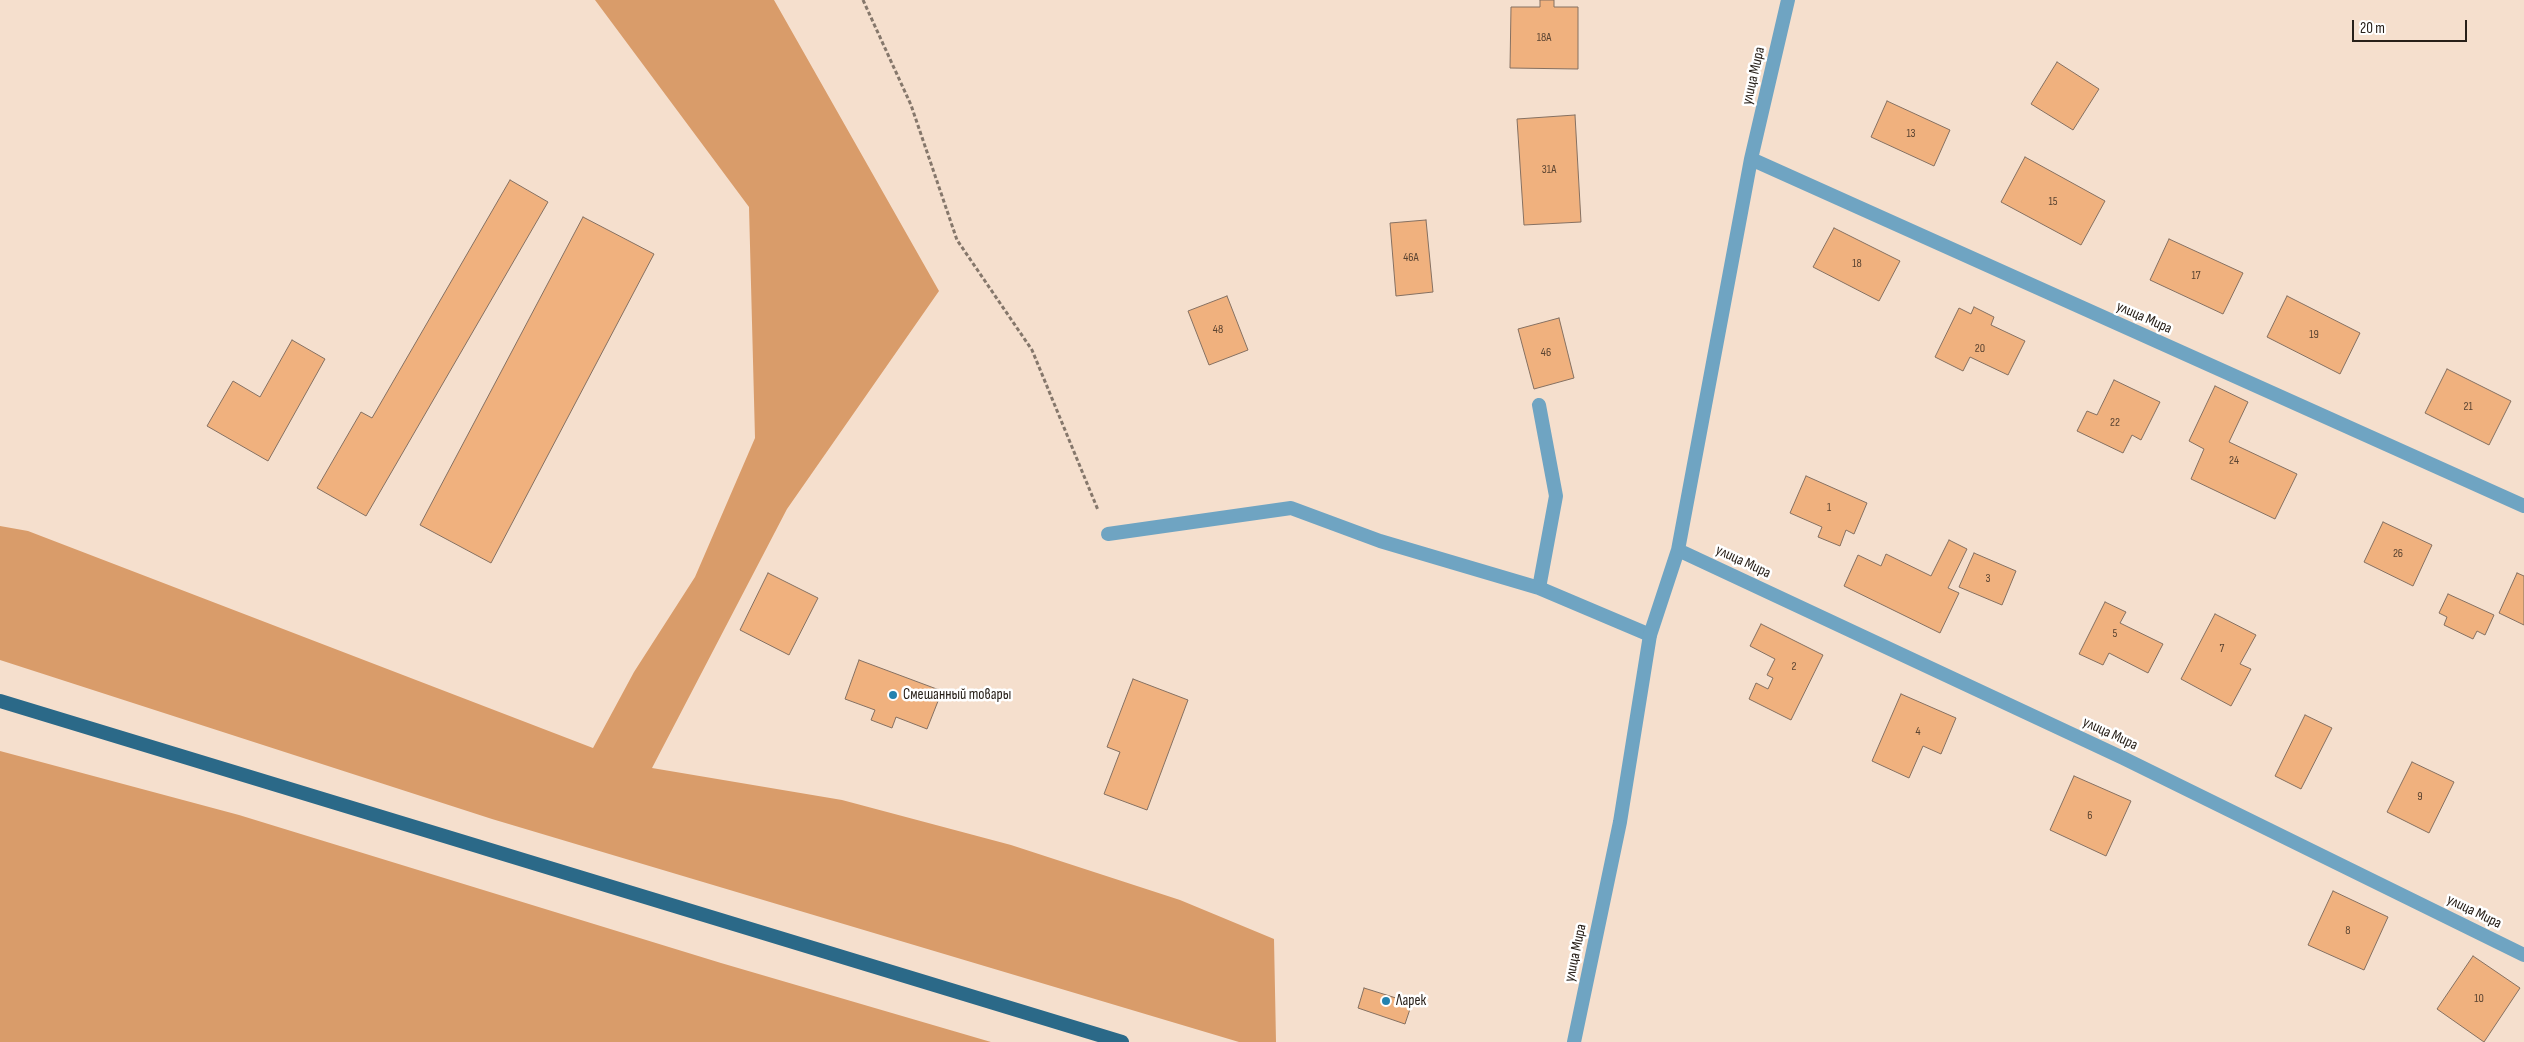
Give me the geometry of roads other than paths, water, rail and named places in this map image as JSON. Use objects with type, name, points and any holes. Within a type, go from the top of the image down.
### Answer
[{"type":"main road","points":[[0,701],[1122,1042]]},
{"type":"street","name":"улица Мира","points":[[1574,1042],[1620,822],[1650,634],[1678,550],[1751,159],[1788,0]]},
{"type":"street","name":"улица Мира","points":[[1751,159],[2524,506]]},
{"type":"street","points":[[1539,405],[1556,496],[1539,588]]},
{"type":"street","points":[[1108,534],[1291,508],[1380,541],[1539,588],[1650,634]]},
{"type":"street","name":"улица Мира","points":[[1678,550],[2123,758],[2524,955]]},
{"type":"place","name":"Смешанный товары","points":[[893,695]]},
{"type":"place","name":"Ларек","points":[[1386,1001]]}]
